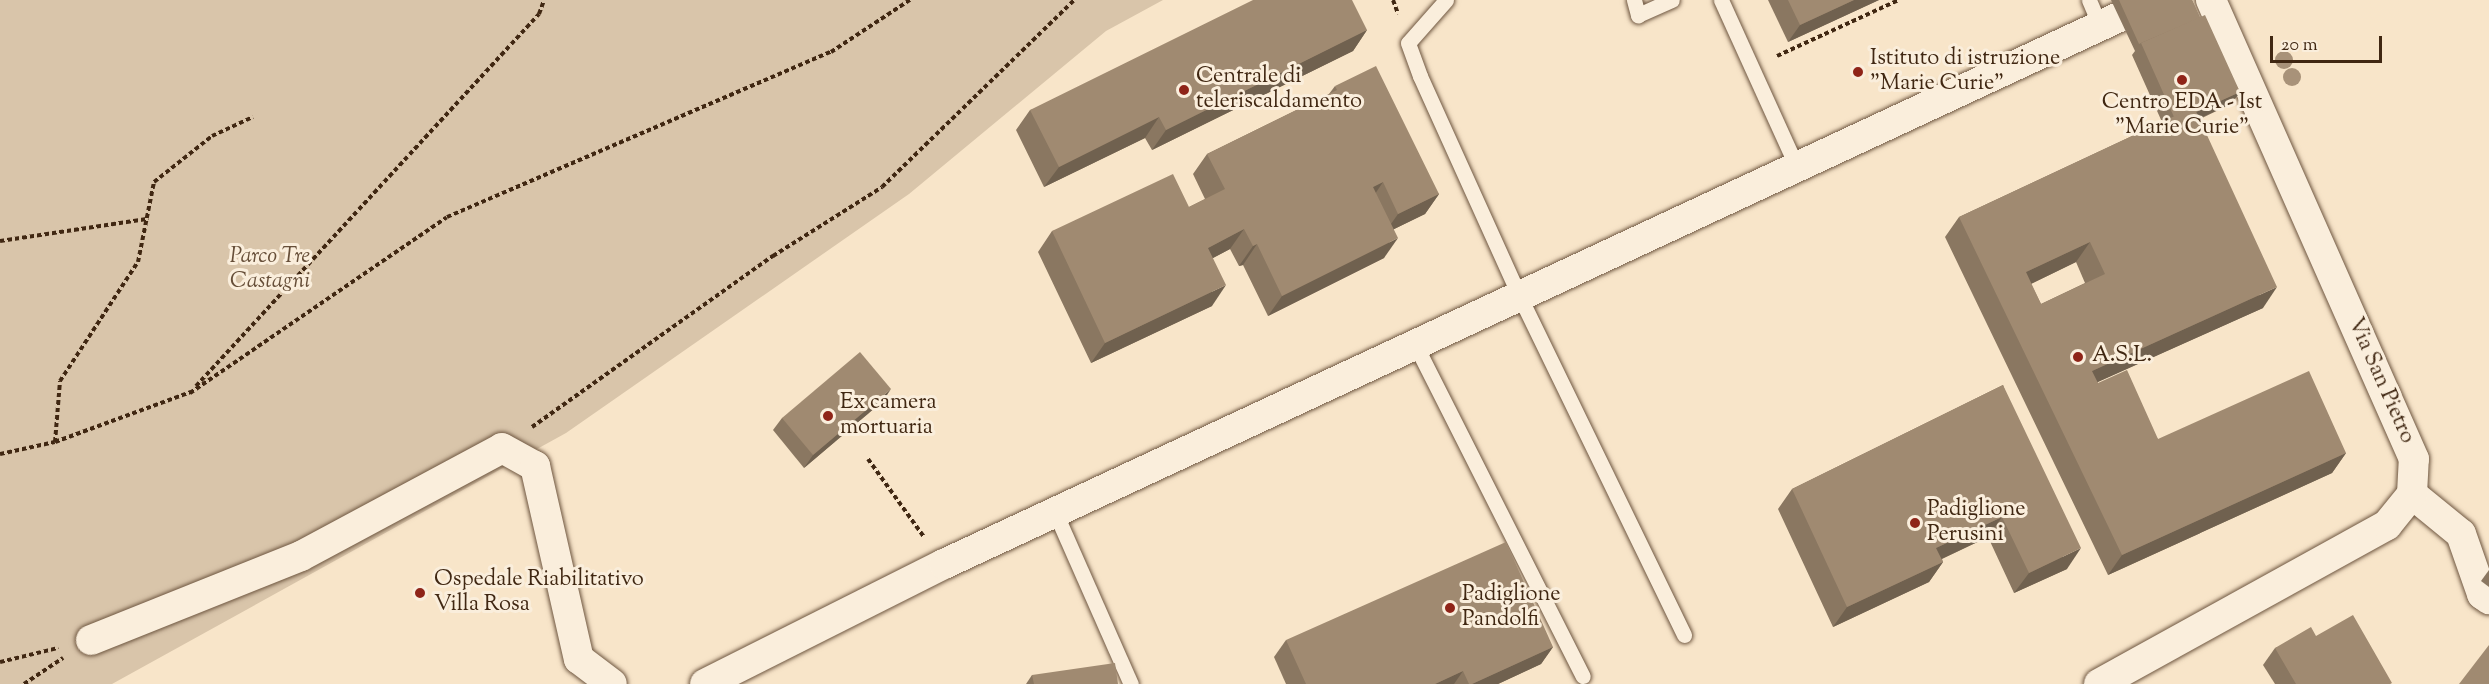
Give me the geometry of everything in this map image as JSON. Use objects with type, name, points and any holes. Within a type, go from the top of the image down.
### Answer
[{"type":"street","name":"Via San Pietro","points":[[2211,0],[2414,459],[2412,494]]},
{"type":"street","points":[[705,684],[944,564],[1796,165],[2103,14]]},
{"type":"street","points":[[91,640],[301,555],[502,448],[535,466],[579,659],[612,684]]},
{"type":"street","points":[[2099,684],[2387,525],[2412,494],[2461,534],[2482,594],[2489,599]]},
{"type":"lane","points":[[1446,0],[1408,43],[1519,295],[1684,636]]},
{"type":"lane","points":[[1634,0],[1638,15],[1672,0]]},
{"type":"lane","points":[[1721,0],[1796,165]]},
{"type":"lane","points":[[1415,344],[1582,676]]},
{"type":"lane","points":[[1055,512],[1131,684]]},
{"type":"path","points":[[190,393],[469,92],[539,14],[544,0]]},
{"type":"path","points":[[0,454],[55,442],[190,393],[447,217],[831,52],[910,0]]},
{"type":"path","points":[[502,448],[763,263],[882,188],[1074,0]]},
{"type":"path","points":[[1752,68],[1899,0]]},
{"type":"path","points":[[55,442],[60,381],[138,262],[154,182],[212,136],[253,117]]},
{"type":"path","points":[[0,241],[148,219]]},
{"type":"path","points":[[868,459],[944,564]]},
{"type":"path","points":[[0,662],[91,640]]},
{"type":"path","points":[[24,684],[91,640]]},
{"type":"green space","name":"Parco Tre Castagni","points":[[0,0],[1163,0],[1106,31],[909,194],[566,433],[112,684],[0,684]]},
{"type":"building","name":"Centrale di teleriscaldamento","points":[[1253,0],[1352,0],[1367,30],[1166,130],[1159,117],[1059,167],[1030,110]]},
{"type":"building","points":[[1788,0],[1854,0],[1800,25]]},
{"type":"building","points":[[2119,0],[2192,0],[2200,18],[2139,44]]},
{"type":"building","name":"Centro EDA - Ist \"Marie Curie\"","points":[[2205,15],[2240,92],[2196,112],[2194,107],[2174,117],[2141,43]]},
{"type":"building","points":[[1376,66],[1439,194],[1398,214],[1383,182],[1373,187],[1398,238],[1282,296],[1257,244],[1253,246],[1244,229],[1208,248],[1226,285],[1105,343],[1052,231],[1173,174],[1189,207],[1225,189],[1207,154],[1337,90],[1335,86]]},
{"type":"building","name":"A.S.L.","points":[[2194,107],[2277,287],[2092,371],[2098,383],[2127,370],[2158,439],[2309,371],[2346,453],[2122,555],[1959,217]],"holes":[[[2090,242],[2105,274],[2041,304],[2026,272]]]},
{"type":"building","name":"Ex camera mortuaria","points":[[860,352],[891,389],[813,455],[782,418]]},
{"type":"building","name":"Padiglione Perusini","points":[[2003,385],[2081,548],[2029,573],[2002,517],[1936,548],[1943,562],[1847,607],[1792,489]]},
{"type":"building","name":"Padiglione Pandolfi","points":[[1506,542],[1553,647],[1472,684],[1469,684],[1463,671],[1435,684],[1306,684],[1286,640]]},
{"type":"building","points":[[2353,615],[2392,683],[2296,684],[2275,648],[2311,627],[2316,636]]},
{"type":"building","points":[[2489,645],[2489,684],[2459,684]]},
{"type":"building","points":[[1115,663],[1118,684],[1034,684],[1032,675]]},
{"type":"place","name":"Istituto di istruzione \"Marie Curie\"","points":[[1858,72]]},
{"type":"place","name":"Centro EDA - Ist \"Marie Curie\"","points":[[2182,80]]},
{"type":"place","name":"Centrale di teleriscaldamento","points":[[1184,90]]},
{"type":"place","name":"A.S.L.","points":[[2078,357]]},
{"type":"place","name":"Ex camera mortuaria","points":[[828,416]]},
{"type":"place","name":"Padiglione Perusini","points":[[1915,523]]},
{"type":"place","name":"Ospedale Riabilitativo Villa Rosa","points":[[420,593]]},
{"type":"place","name":"Padiglione Pandolfi","points":[[1450,608]]}]
